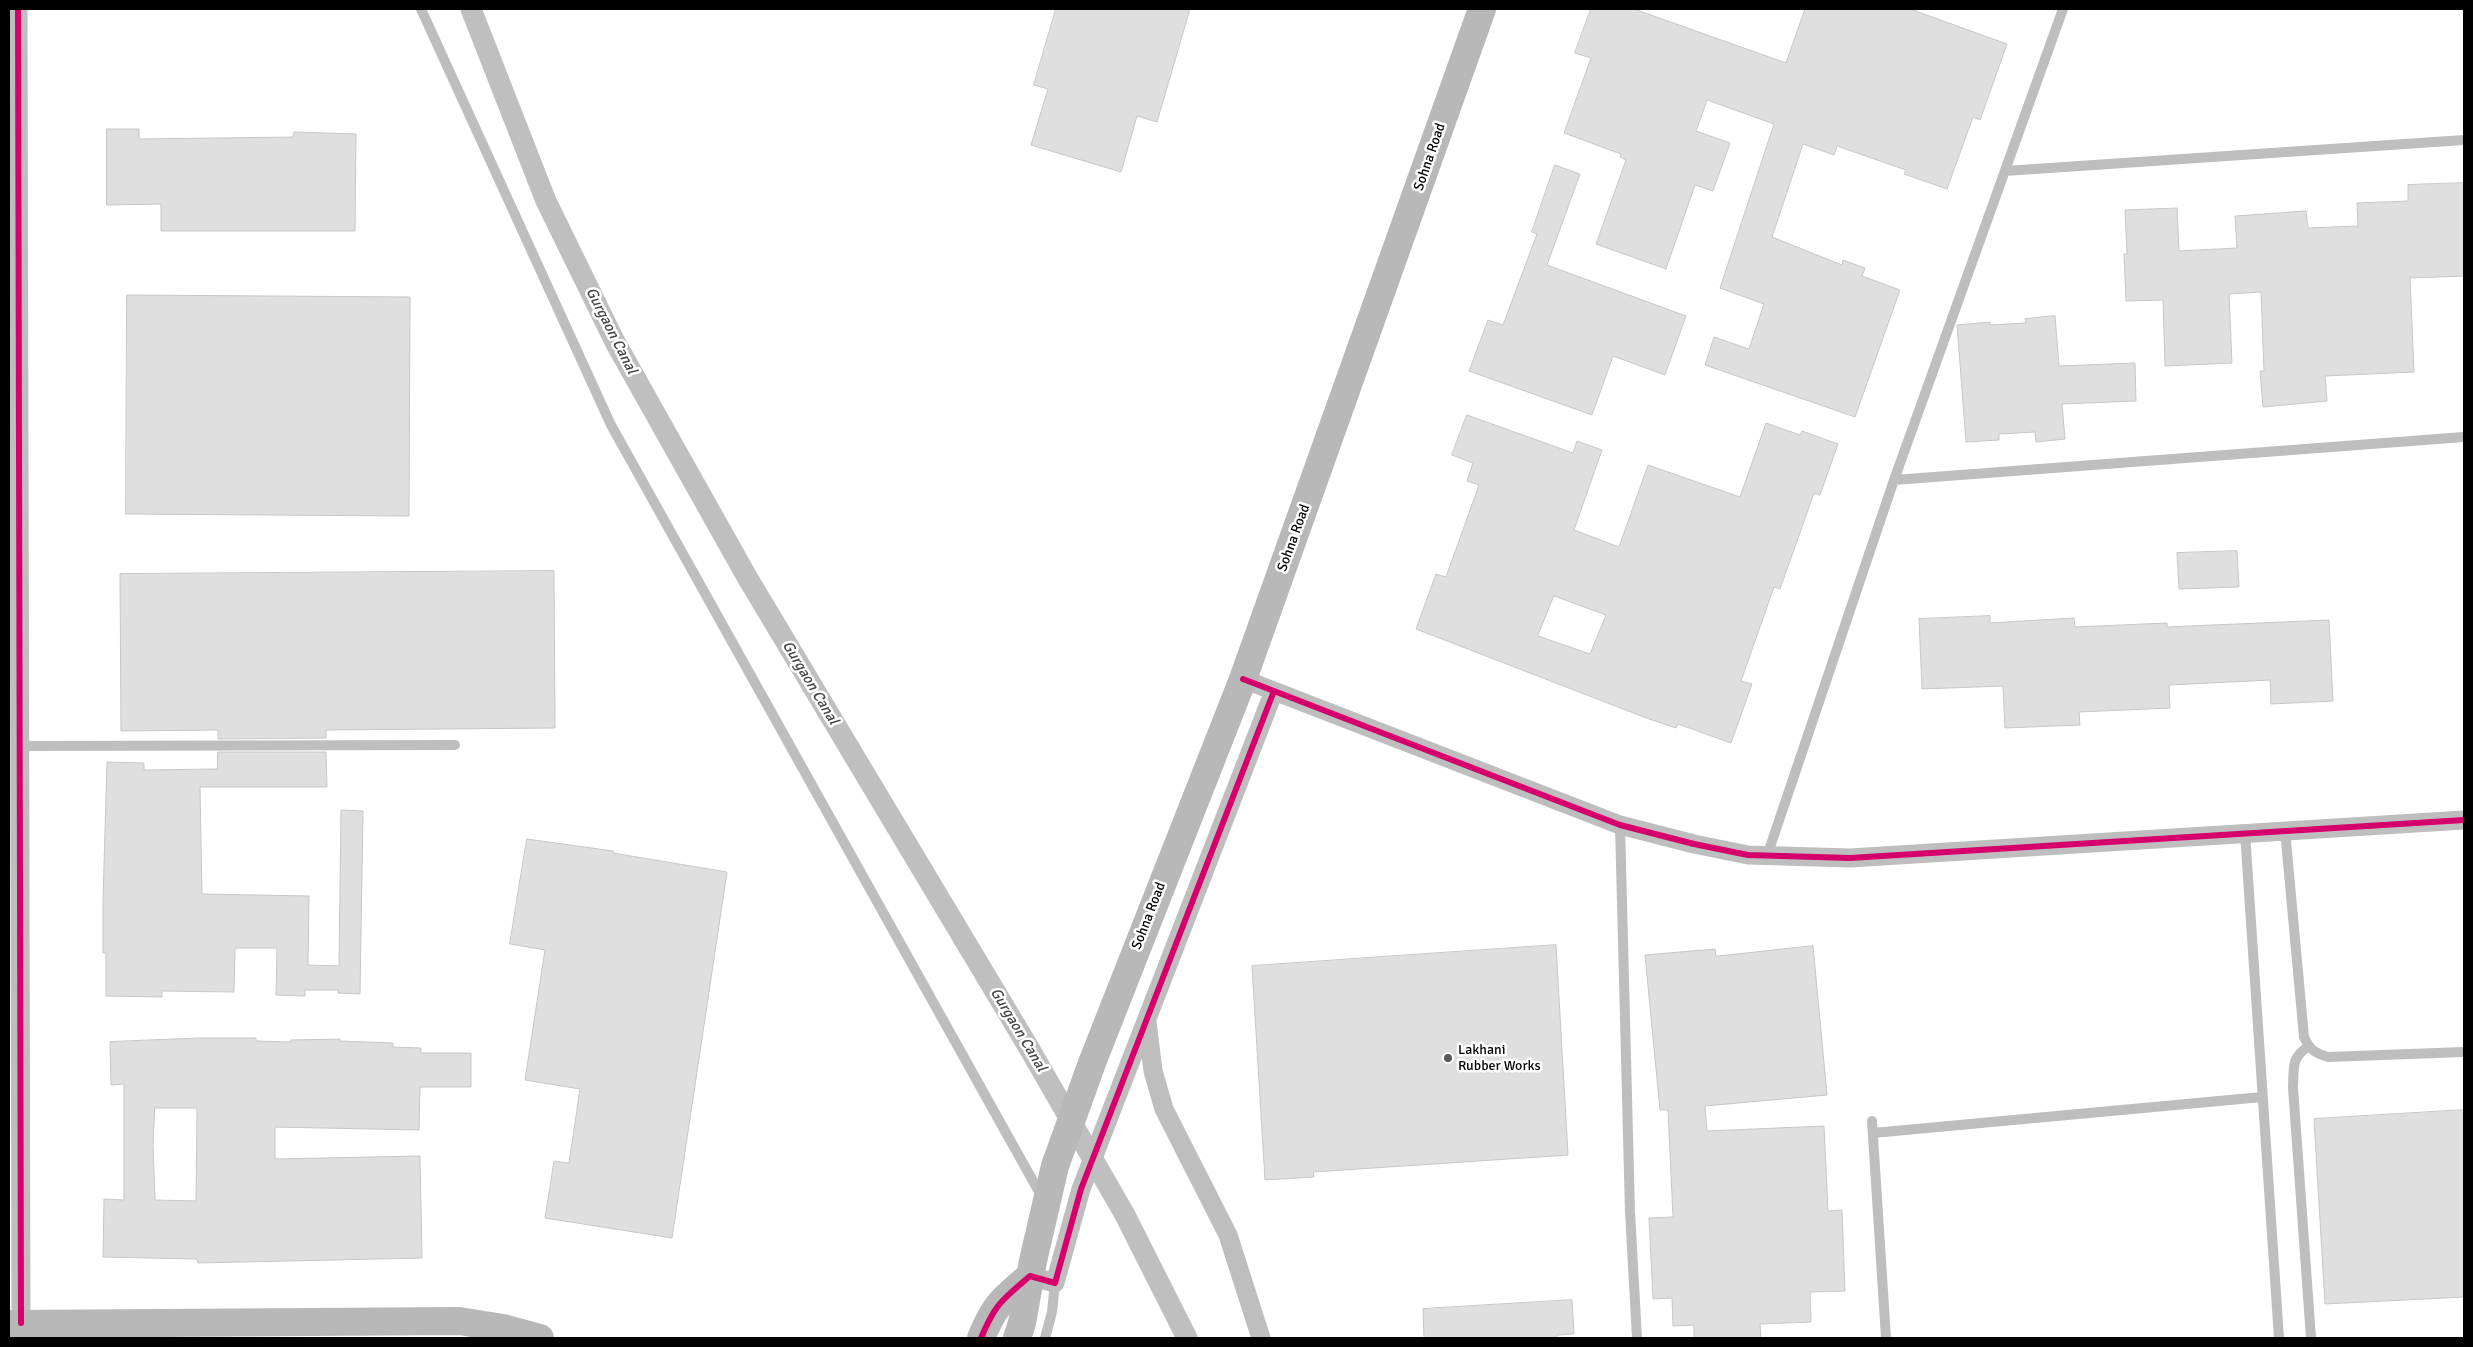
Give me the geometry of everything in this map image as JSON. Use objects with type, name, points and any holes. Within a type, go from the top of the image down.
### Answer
[{"type":"main road","name":"Sohna Road","points":[[1017,1338],[1022,1323],[1043,1280],[1046,1205],[1055,1166],[1092,1063],[1244,678],[1482,9]]},
{"type":"main road","points":[[982,1338],[992,1312],[998,1304],[1043,1280]]},
{"type":"main road","points":[[15,1324],[363,1330],[459,1321],[503,1328],[540,1338]]},
{"type":"street","points":[[15,1324],[15,991],[20,746],[14,552],[18,9]]},
{"type":"street","points":[[1244,678],[1620,825],[1722,850],[1767,856],[1850,858],[2464,820]]},
{"type":"street","points":[[1043,1280],[1081,1189],[1274,690]]},
{"type":"street","points":[[1147,1018],[1153,1071],[1164,1109],[1228,1235],[1261,1338]]},
{"type":"lane","points":[[421,9],[611,425],[1046,1205]]},
{"type":"lane","points":[[1767,856],[1894,480],[2063,9]]},
{"type":"lane","points":[[2004,171],[2464,140]]},
{"type":"lane","points":[[1894,480],[2464,437]]},
{"type":"lane","points":[[20,746],[455,745]]},
{"type":"lane","points":[[1620,825],[1630,1212],[1637,1338]]},
{"type":"lane","points":[[2285,830],[2304,1037],[2308,1047],[2315,1053],[2328,1057],[2464,1052]]},
{"type":"lane","points":[[2245,833],[2279,1338]]},
{"type":"lane","points":[[2308,1047],[2298,1053],[2294,1063],[2293,1088],[2311,1338]]},
{"type":"lane","points":[[1873,1133],[2262,1097]]},
{"type":"lane","points":[[1872,1121],[1886,1338]]},
{"type":"lane","points":[[1043,1280],[1052,1312],[1045,1338]]},
{"type":"building","points":[[1056,9],[1190,9],[1157,122],[1137,116],[1121,172],[1031,145],[1048,89],[1034,85]]},
{"type":"building","points":[[1591,9],[1634,9],[1786,63],[1805,9],[1910,9],[2007,44],[1980,120],[1973,117],[1947,189],[1904,174],[1906,170],[1837,146],[1834,155],[1803,144],[1772,237],[1842,265],[1843,260],[1865,268],[1862,276],[1900,290],[1855,417],[1705,365],[1714,337],[1749,349],[1764,304],[1720,288],[1774,124],[1707,100],[1696,131],[1730,143],[1713,191],[1695,185],[1666,269],[1596,244],[1626,160],[1620,157],[1621,154],[1564,133],[1591,58],[1575,53]]},
{"type":"building","points":[[107,129],[139,129],[139,139],[293,137],[294,132],[356,134],[355,231],[161,231],[161,204],[107,205]]},
{"type":"building","points":[[1555,165],[1580,174],[1547,265],[1686,316],[1665,375],[1613,356],[1592,415],[1469,371],[1488,320],[1503,325],[1537,234],[1532,232]]},
{"type":"building","points":[[2464,183],[2464,276],[2410,278],[2414,372],[2325,376],[2327,401],[2263,407],[2260,371],[2264,371],[2261,292],[2229,294],[2232,363],[2165,366],[2163,300],[2126,301],[2124,254],[2127,254],[2125,210],[2177,208],[2179,251],[2237,248],[2235,216],[2306,211],[2308,228],[2358,226],[2357,203],[2408,201],[2408,185]]},
{"type":"building","points":[[127,295],[410,297],[409,516],[126,514]]},
{"type":"building","points":[[2055,316],[2059,366],[2135,363],[2136,401],[2062,404],[2065,439],[2036,442],[2035,432],[1999,434],[1999,440],[1966,442],[1957,325],[1990,322],[1990,325],[2026,323],[2025,319]]},
{"type":"building","points":[[1467,415],[1573,453],[1577,441],[1602,450],[1574,530],[1619,547],[1648,465],[1740,497],[1766,423],[1800,435],[1802,431],[1838,444],[1820,495],[1814,493],[1780,589],[1774,587],[1741,681],[1752,684],[1731,743],[1678,724],[1676,728],[1649,719],[1416,629],[1436,574],[1446,577],[1479,485],[1467,481],[1473,463],[1452,455]],"holes":[[[1554,596],[1606,615],[1590,654],[1538,636]]]},
{"type":"building","points":[[2237,551],[2239,587],[2179,589],[2177,553]]},
{"type":"building","points":[[554,571],[555,728],[326,730],[326,738],[218,739],[218,730],[121,731],[120,574]]},
{"type":"building","points":[[1990,616],[1990,623],[2074,618],[2075,627],[2167,623],[2167,627],[2329,620],[2333,701],[2271,704],[2270,680],[2169,685],[2170,708],[2079,712],[2080,725],[2005,728],[2003,686],[1922,689],[1919,619]]},
{"type":"building","points":[[218,752],[326,752],[327,787],[200,787],[202,894],[309,896],[308,965],[339,966],[341,810],[363,811],[360,994],[338,993],[338,990],[305,990],[305,996],[276,995],[277,948],[235,948],[234,992],[162,991],[162,997],[106,996],[106,953],[103,953],[103,900],[107,762],[144,763],[144,770],[217,769]]},
{"type":"building","points":[[527,839],[613,851],[613,853],[727,872],[672,1238],[545,1218],[554,1161],[569,1163],[580,1089],[525,1080],[545,950],[510,944]]},
{"type":"building","name":"Lakhani Rubber Works","points":[[1556,945],[1568,1155],[1313,1172],[1314,1177],[1265,1180],[1252,966]]},
{"type":"building","points":[[1813,946],[1827,1095],[1705,1106],[1707,1131],[1824,1126],[1828,1211],[1842,1210],[1845,1291],[1810,1292],[1811,1322],[1760,1324],[1761,1338],[1694,1338],[1694,1325],[1673,1326],[1672,1298],[1653,1299],[1649,1218],[1673,1217],[1668,1110],[1660,1110],[1645,955],[1715,949],[1716,956]]},
{"type":"building","points":[[199,1038],[256,1038],[256,1041],[291,1042],[291,1040],[340,1039],[340,1041],[393,1043],[393,1047],[421,1048],[421,1053],[471,1053],[471,1087],[420,1087],[419,1130],[275,1127],[275,1159],[420,1156],[422,1258],[198,1263],[197,1259],[103,1257],[104,1199],[124,1200],[124,1084],[111,1085],[110,1042]],"holes":[[[155,1108],[197,1108],[196,1201],[155,1200],[153,1145]]]},
{"type":"building","points":[[2464,1110],[2464,1297],[2325,1304],[2314,1119]]},
{"type":"building","points":[[1572,1300],[1574,1334],[1557,1335],[1557,1338],[1424,1338],[1423,1309]]},
{"type":"waterway","name":"Gurgaon Canal","points":[[471,9],[546,201],[615,342],[747,577],[1029,1048],[1125,1215],[1187,1338]]},
{"type":"cycle path","points":[[18,9],[21,1323]]},
{"type":"cycle path","points":[[1243,679],[1620,825],[1694,844],[1748,855],[1850,858],[2464,820]]},
{"type":"cycle path","points":[[981,1338],[1000,1303],[1030,1276],[1055,1283],[1081,1189],[1274,691]]},
{"type":"place","name":"Lakhani Rubber Works","points":[[1448,1058]]}]
